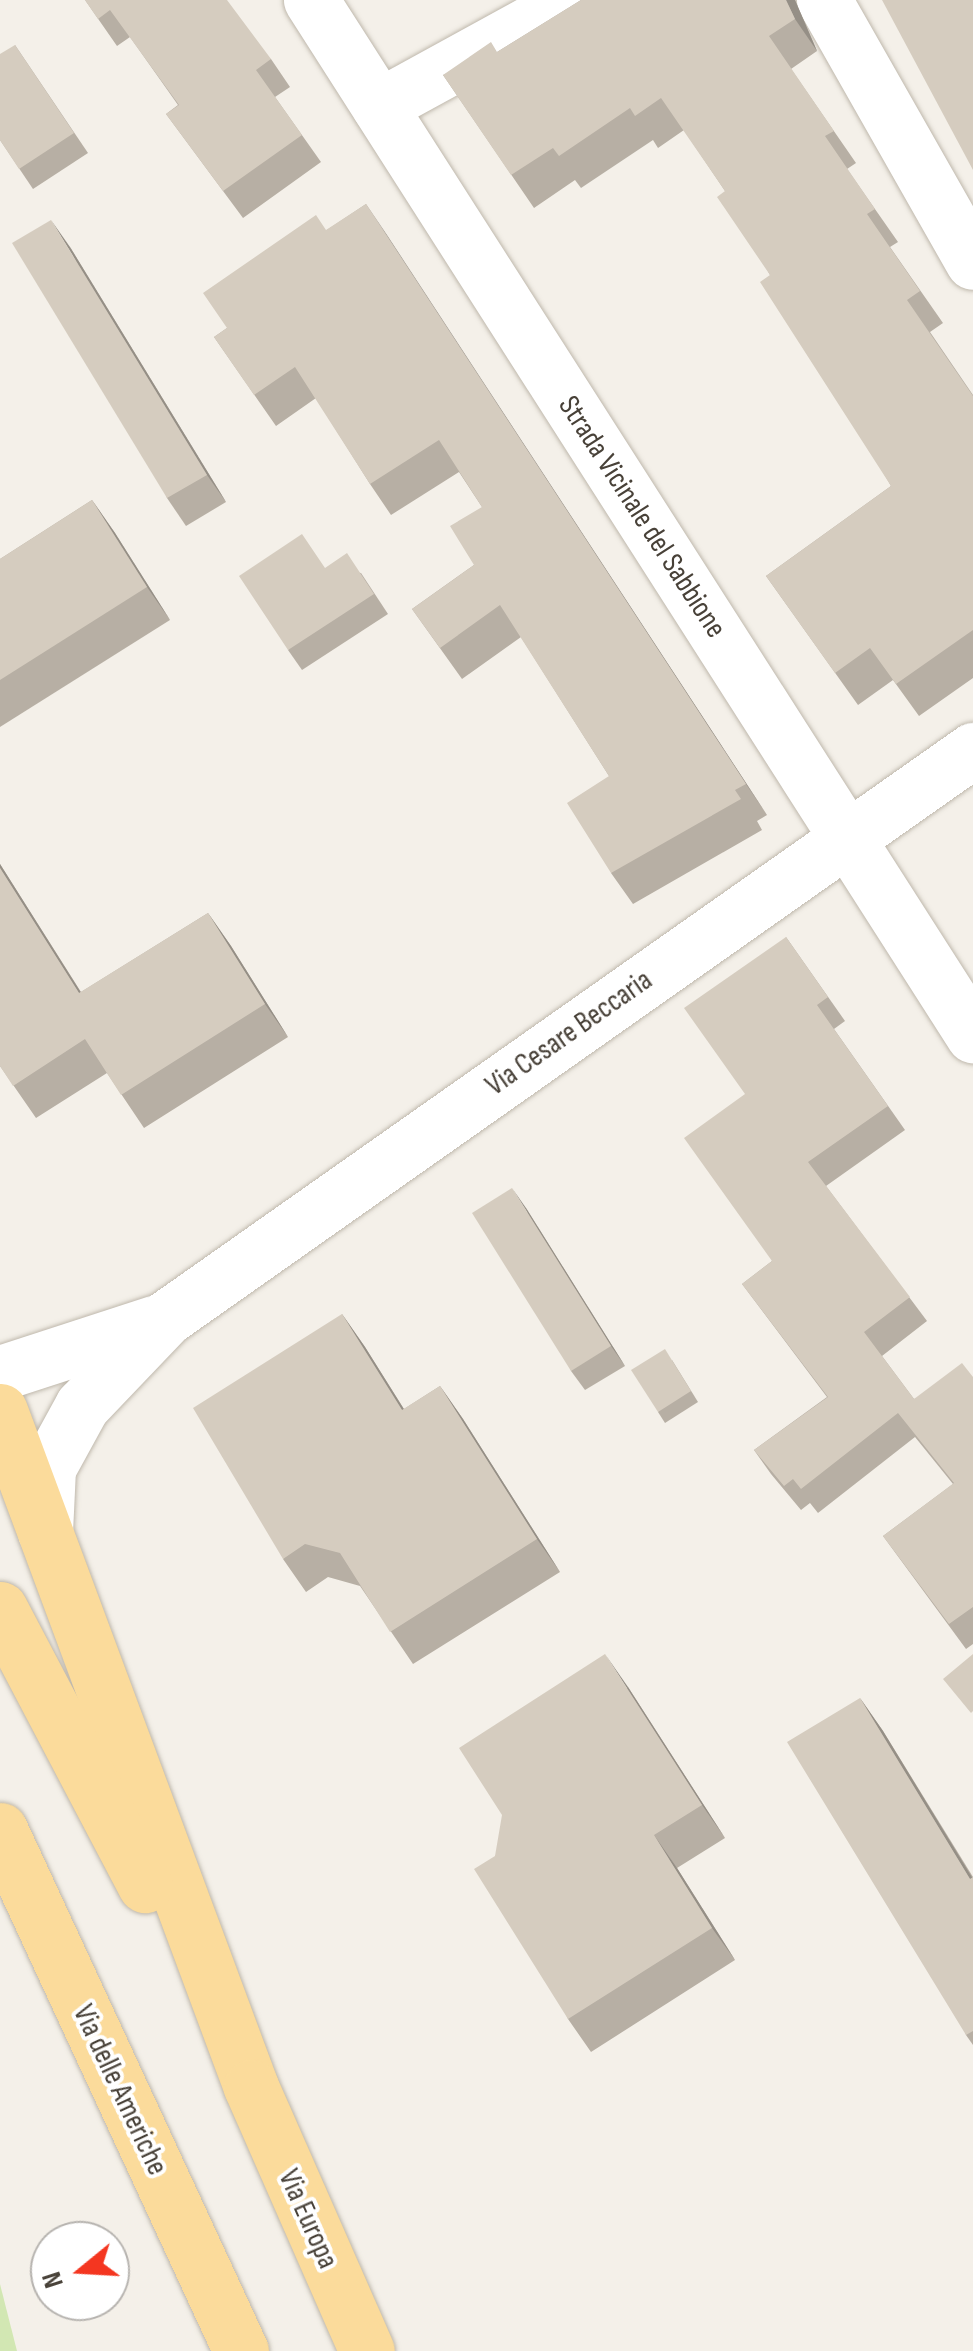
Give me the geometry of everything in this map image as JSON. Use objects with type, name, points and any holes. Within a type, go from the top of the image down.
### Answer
[{"type":"main road","points":[[0,1411],[251,2087]]},
{"type":"main road","points":[[0,1609],[251,2087]]},
{"type":"main road","name":"Via delle Americhe","points":[[0,1830],[241,2351]]},
{"type":"main road","name":"Via Europa","points":[[251,2087],[366,2351]]},
{"type":"street","name":"Strada Vicinale del Sabbione","points":[[311,0],[973,1034]]},
{"type":"street","points":[[379,106],[573,0]]},
{"type":"street","points":[[824,0],[973,262]]},
{"type":"street","name":"Via Cesare Beccaria","points":[[45,1532],[48,1468],[82,1406],[166,1318],[973,750]]},
{"type":"street","name":"Via Cesare Beccaria","points":[[0,1373],[166,1318]]},
{"type":"green space","points":[[0,2284],[17,2351],[0,2351]]},
{"type":"building","points":[[85,0],[227,0],[271,59],[256,70],[302,135],[223,191],[166,114],[179,105],[110,10],[98,19]]},
{"type":"building","points":[[581,0],[786,0],[795,19],[769,36],[834,131],[825,136],[875,209],[867,214],[920,291],[907,300],[973,396],[973,630],[896,684],[870,648],[835,673],[766,576],[891,486],[760,282],[770,275],[717,197],[725,191],[661,98],[635,116],[630,108],[559,156],[553,148],[511,175],[443,75],[491,42],[497,52]]},
{"type":"building","points":[[882,0],[973,0],[973,170]]},
{"type":"building","points":[[15,45],[74,133],[19,169],[0,140],[0,54]]},
{"type":"building","points":[[366,204],[746,784],[735,790],[741,799],[611,873],[567,803],[609,776],[500,605],[440,648],[412,609],[474,565],[450,526],[482,507],[439,440],[370,484],[295,367],[254,395],[214,337],[227,328],[203,293],[316,215],[326,230]]},
{"type":"building","points":[[51,220],[207,475],[167,498],[12,243]]},
{"type":"building","points":[[92,500],[147,587],[0,680],[0,559]]},
{"type":"building","points":[[302,534],[325,568],[347,553],[374,594],[288,650],[239,576]]},
{"type":"building","points":[[0,868],[79,993],[208,913],[265,1004],[121,1095],[85,1039],[13,1086],[0,1066]]},
{"type":"building","points":[[786,937],[828,997],[817,1005],[888,1106],[808,1162],[910,1297],[864,1332],[914,1399],[962,1363],[973,1377],[973,1607],[949,1624],[883,1536],[954,1483],[898,1413],[801,1489],[793,1479],[784,1486],[754,1450],[828,1397],[742,1284],[772,1261],[684,1138],[745,1094],[684,1008]]},
{"type":"building","points":[[512,1188],[611,1346],[571,1371],[472,1213]]},
{"type":"building","points":[[342,1314],[402,1410],[440,1386],[537,1539],[390,1632],[340,1553],[305,1544],[283,1559],[193,1408]]},
{"type":"building","points":[[665,1349],[691,1391],[658,1412],[631,1370]]},
{"type":"building","points":[[605,1654],[702,1805],[654,1835],[712,1928],[568,2019],[474,1869],[495,1856],[502,1815],[459,1748]]},
{"type":"building","points":[[973,1654],[973,1711],[971,1713],[943,1679]]},
{"type":"building","points":[[860,1698],[970,1879],[973,1877],[973,2031],[966,2035],[787,1742]]}]
